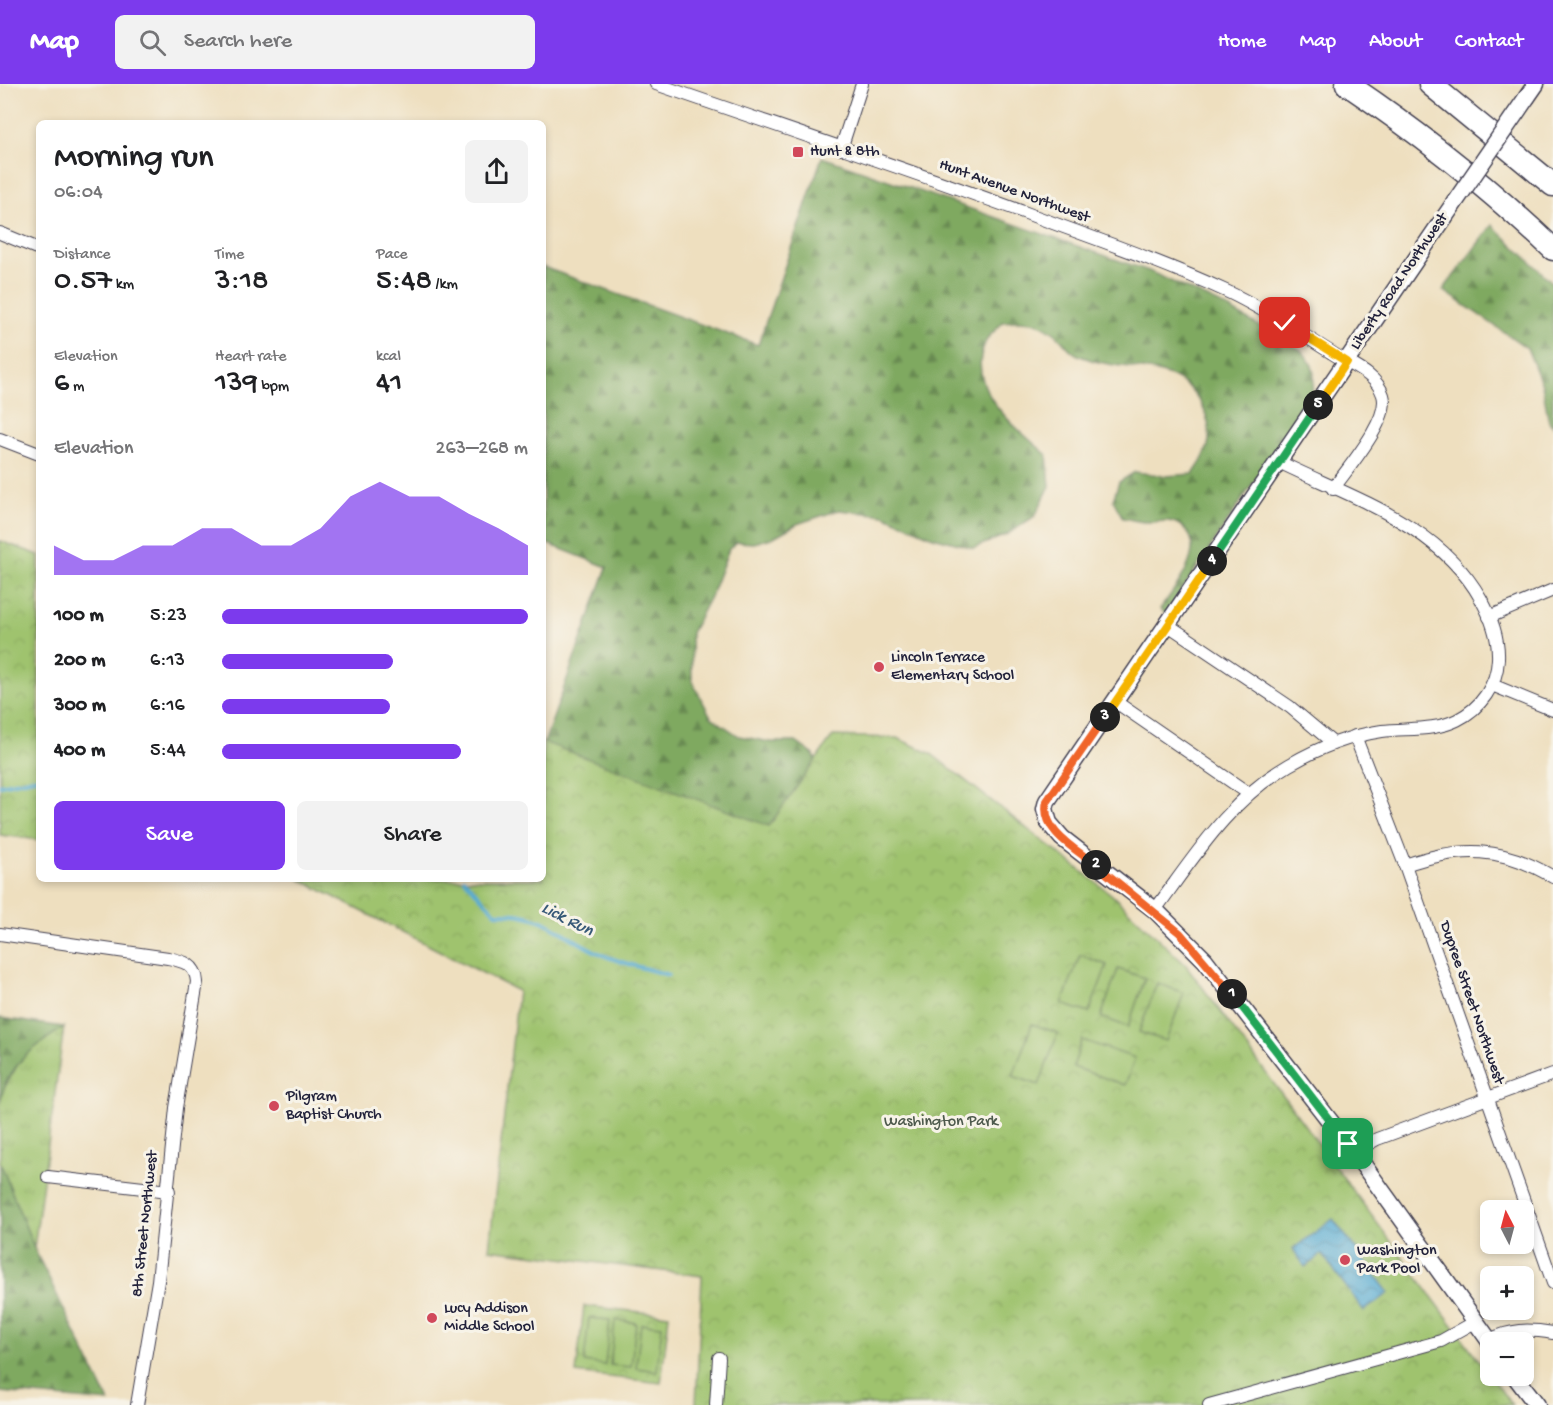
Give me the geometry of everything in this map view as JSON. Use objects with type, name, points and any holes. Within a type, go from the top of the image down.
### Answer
[{"type":"highway","points":[[1347,84],[1446,157],[1502,202],[1553,249]]},
{"type":"highway","points":[[1431,84],[1553,185]]},
{"type":"street","name":"Hunt Avenue Northwest","points":[[657,84],[968,192],[1154,260],[1228,291],[1347,362],[1374,379],[1381,389],[1385,406],[1379,422],[1333,489]]},
{"type":"street","points":[[842,149],[862,84]]},
{"type":"street","name":"Liberty Road Northwest","points":[[1155,910],[1062,838],[1049,823],[1045,809],[1047,801],[1531,90]]},
{"type":"street","points":[[0,233],[36,248]]},
{"type":"street","points":[[0,439],[36,453]]},
{"type":"street","points":[[1279,462],[1412,527],[1443,549],[1473,585],[1490,616],[1498,657],[1492,685],[1477,707],[1447,724],[1355,736],[1333,743],[1287,765],[1248,793],[1212,832],[1155,910],[1205,960],[1354,1152],[1482,1332]]},
{"type":"street","points":[[1490,616],[1553,590]]},
{"type":"street","points":[[1168,625],[1290,707],[1333,743]]},
{"type":"street","points":[[1492,685],[1553,710]]},
{"type":"street","points":[[1116,702],[1248,793]]},
{"type":"street","name":"Dupree Street Northwest","points":[[1355,736],[1405,865],[1553,1283]]},
{"type":"street","points":[[1405,865],[1450,853],[1483,852],[1514,857],[1553,877]]},
{"type":"street","name":"8th Street Northwest","points":[[0,934],[185,961],[192,967],[197,977],[170,1154],[169,1191],[137,1405]]},
{"type":"street","points":[[1354,1152],[1377,1139],[1553,1074]]},
{"type":"street","points":[[48,1177],[169,1191]]},
{"type":"street","points":[[1209,1405],[1441,1341],[1475,1322]]},
{"type":"street","points":[[1511,1332],[1528,1329],[1553,1333]]},
{"type":"street","points":[[716,1405],[719,1358]]},
{"type":"street","points":[[1523,1386],[1537,1405]]},
{"type":"green space","points":[[822,157],[1149,271],[1222,305],[1298,348],[1312,365],[1314,383],[1310,398],[1166,614],[1160,609],[1181,579],[1191,554],[1192,543],[1188,532],[1170,521],[1143,522],[1123,518],[1113,500],[1119,482],[1135,472],[1166,476],[1193,474],[1202,460],[1209,439],[1206,415],[1197,396],[1184,384],[1169,376],[1078,355],[1048,328],[1027,321],[1003,322],[986,340],[980,360],[987,392],[1009,420],[1047,455],[1050,486],[1035,516],[1006,535],[974,548],[933,537],[884,515],[839,510],[797,524],[772,538],[754,543],[737,542],[729,549],[712,593],[691,633],[692,681],[711,717],[739,736],[770,742],[796,742],[814,755],[820,777],[789,843],[546,747],[546,738],[607,567],[546,543],[546,268],[758,345]]},
{"type":"green space","points":[[1492,225],[1553,283],[1553,426],[1549,422],[1542,385],[1527,348],[1443,290]]},
{"type":"green space","points":[[0,541],[36,554],[36,840],[0,835]]},
{"type":"green space","name":"Washington Park","points":[[833,736],[897,738],[930,753],[1111,894],[1186,965],[1480,1362],[1480,1386],[1498,1386],[1512,1405],[696,1405],[702,1276],[489,1249],[518,991],[305,882],[546,882],[546,743],[769,826]]},
{"type":"green space","points":[[1080,955],[1107,965],[1089,1013],[1062,1004]]},
{"type":"green space","points":[[1118,969],[1145,978],[1128,1027],[1101,1017]]},
{"type":"green space","points":[[1157,983],[1184,993],[1166,1041],[1139,1032]]},
{"type":"green space","points":[[0,1018],[64,1027],[33,1049],[16,1066],[4,1087],[0,1101]]},
{"type":"green space","points":[[1032,1024],[1058,1033],[1039,1085],[1013,1076]]},
{"type":"green space","points":[[64,1027],[34,1248],[0,1162],[0,1101],[3,1090],[24,1054]]},
{"type":"green space","points":[[1082,1040],[1135,1058],[1125,1085],[1073,1067]]},
{"type":"green space","points":[[0,1162],[34,1248],[109,1402],[0,1392]]},
{"type":"green space","points":[[584,1306],[669,1315],[661,1383],[576,1373]]},
{"type":"green space","points":[[589,1318],[610,1320],[605,1365],[584,1362]]},
{"type":"green space","points":[[615,1320],[636,1323],[631,1367],[610,1365]]},
{"type":"green space","points":[[641,1324],[662,1326],[657,1371],[636,1368]]},
{"type":"water","name":"Washington Park Pool","points":[[1333,1219],[1389,1293],[1364,1311],[1322,1254],[1305,1267],[1293,1249]]},
{"type":"waterway","name":"Lick Run","points":[[0,785],[36,778]]},
{"type":"waterway","name":"Lick Run","points":[[467,882],[496,913],[528,916],[552,926],[609,957],[668,975]]},
{"type":"place","name":"Hunt & 8th","points":[[798,152]]},
{"type":"place","name":"Lincoln Terrace Elementary School","points":[[879,667]]},
{"type":"place","name":"Pilgram Baptist Church","points":[[274,1106]]},
{"type":"place","name":"Washington Park Pool","points":[[1345,1260]]},
{"type":"place","name":"Lucy Addison Middle School","points":[[432,1318]]},
{"type":"route","points":[[1285,323],[1347,362],[1047,801],[1045,809],[1051,827],[1062,838],[1155,910],[1205,960],[1348,1144]]}]
